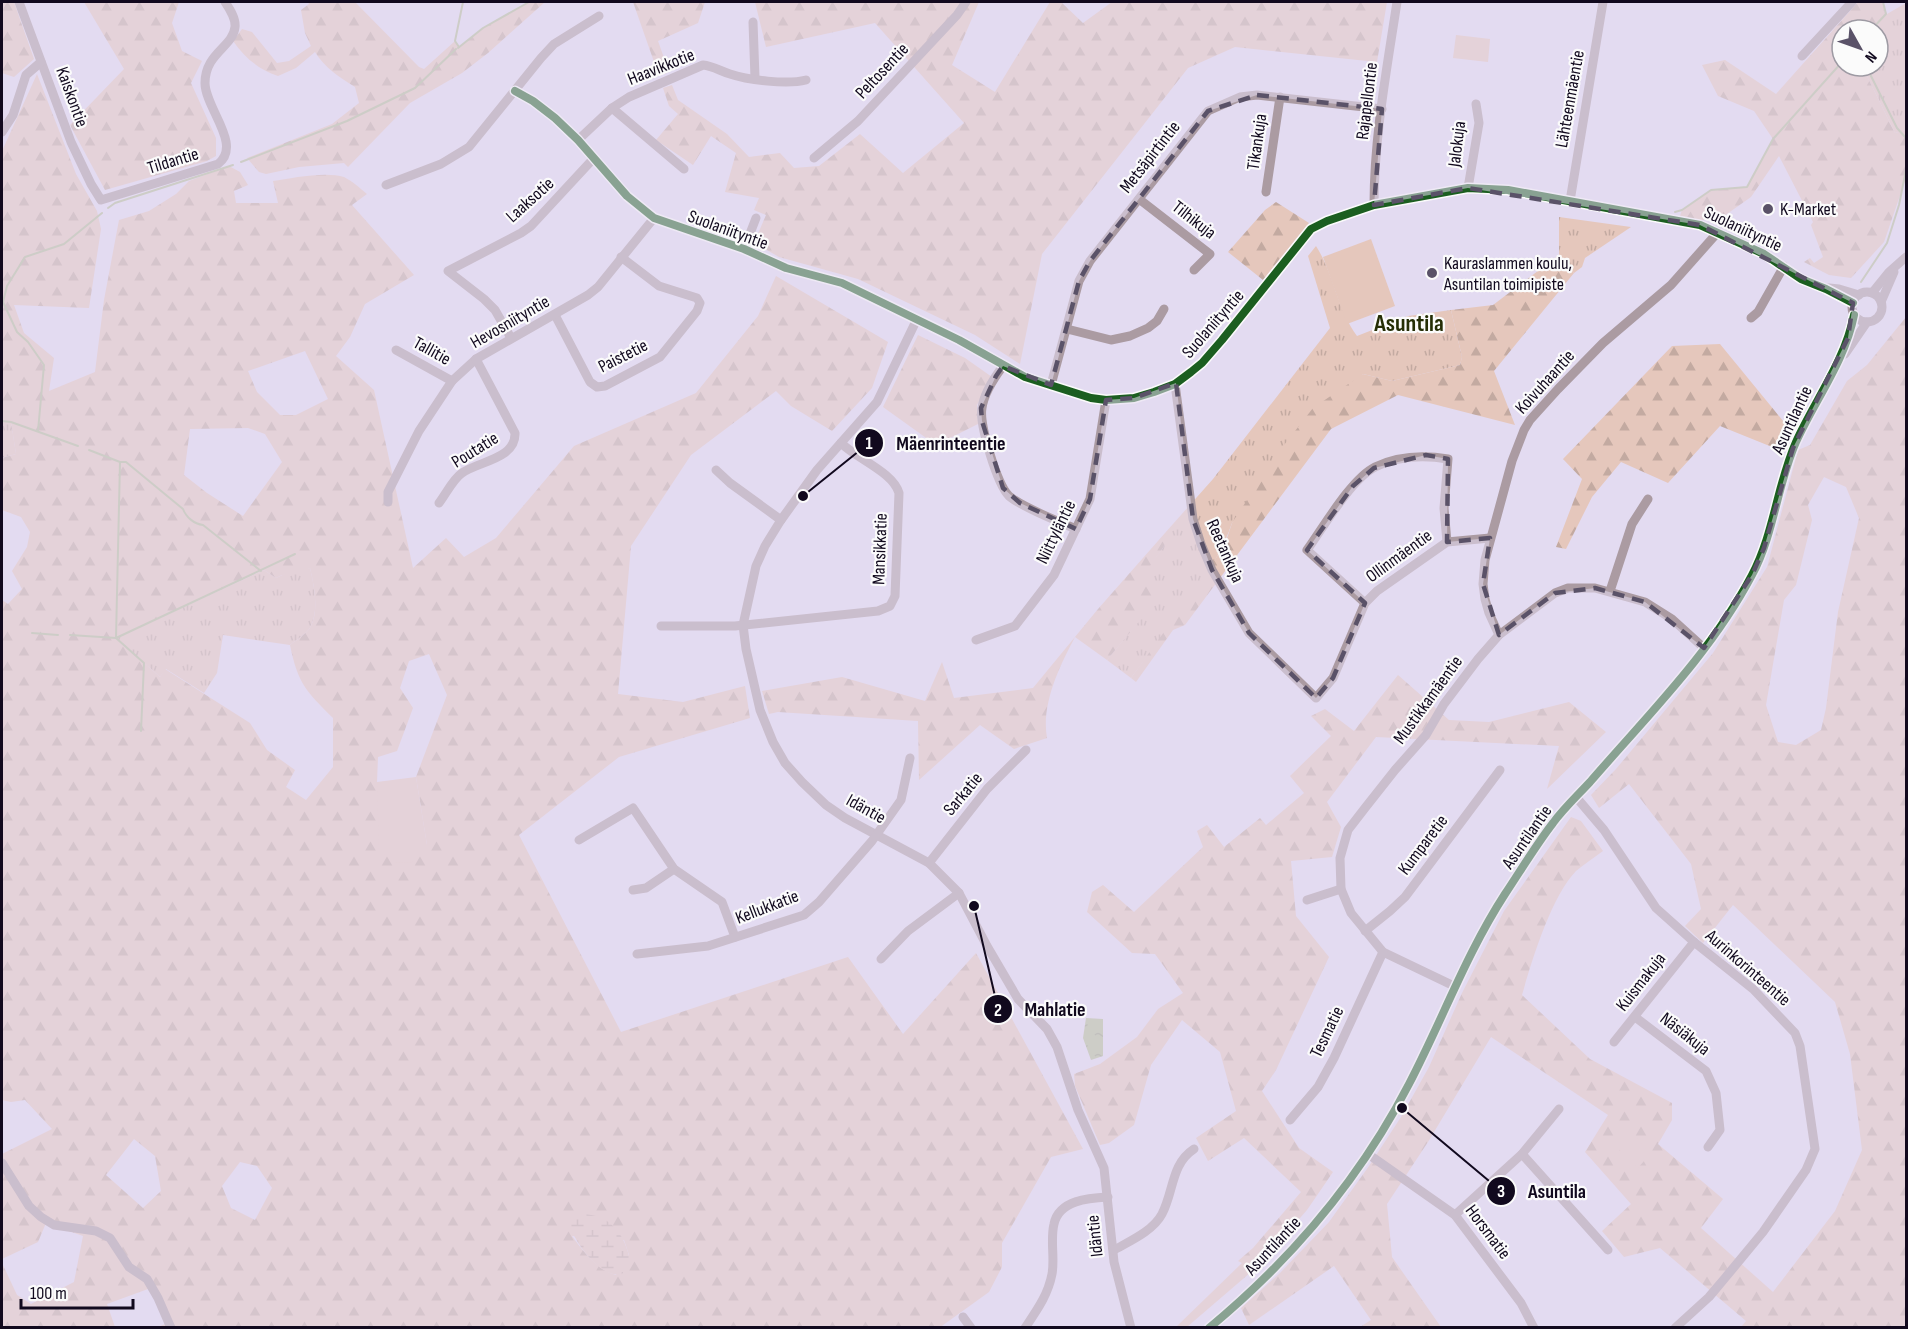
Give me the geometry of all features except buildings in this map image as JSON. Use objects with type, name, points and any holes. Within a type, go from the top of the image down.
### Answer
[{"type":"street","name":"Kaiskontie","points":[[19,2],[71,142],[101,200]]},
{"type":"street","name":"Tildantie","points":[[101,200],[218,164],[224,158],[227,145],[225,136],[209,103],[205,84],[210,61],[232,35],[235,26],[232,14],[225,2]]},
{"type":"street","name":"Peltosentie","points":[[814,158],[858,121],[957,15],[966,2]]},
{"type":"street","name":"Rajapellontie","points":[[1374,205],[1382,109],[1397,2]]},
{"type":"street","name":"Lähteenmäentie","points":[[1570,201],[1604,2]]},
{"type":"street","points":[[1802,56],[1852,2]]},
{"type":"street","points":[[386,185],[441,164],[469,147],[530,70],[554,44],[599,16]]},
{"type":"street","points":[[753,21],[755,78]]},
{"type":"street","points":[[2,132],[12,115],[26,75],[41,62]]},
{"type":"street","name":"Haavikkotie","points":[[578,140],[612,108],[656,84],[703,65],[739,77],[795,83],[806,80]]},
{"type":"street","name":"Suolaniityntie","points":[[515,91],[545,109],[578,140],[627,196],[654,218],[744,249],[786,268],[842,283],[959,340],[1026,377],[1091,398],[1134,398],[1154,393],[1174,384],[1202,363],[1311,229],[1374,205],[1468,188],[1508,190],[1700,225],[1764,254],[1801,279],[1826,289],[1839,289],[1856,299]]},
{"type":"street","name":"Metsäpirtintie","points":[[1051,385],[1079,281],[1090,261],[1208,111],[1240,98],[1257,95],[1382,109]]},
{"type":"street","name":"Tikankuja","points":[[1266,192],[1280,98]]},
{"type":"street","name":"Jalokuja","points":[[1468,188],[1479,123],[1476,105]]},
{"type":"street","points":[[612,108],[684,169]]},
{"type":"street","name":"Laaksotie","points":[[511,338],[495,310],[448,271],[531,226],[594,158]]},
{"type":"street","name":"Tilhikuja","points":[[1139,199],[1210,254],[1194,270]]},
{"type":"street","name":"Hevosniityntie","points":[[388,502],[388,492],[419,431],[452,381],[476,359],[593,291],[654,218]]},
{"type":"street","points":[[744,249],[756,218]]},
{"type":"street","name":"Koivuhaantie","points":[[1499,635],[1489,613],[1483,584],[1490,538],[1519,440],[1530,420],[1603,343],[1671,285],[1718,232]]},
{"type":"street","name":"Paistetie","points":[[555,315],[591,382],[597,387],[605,386],[660,357],[697,311],[700,303],[697,298],[659,286],[621,257]]},
{"type":"street","points":[[1881,302],[1872,293],[1865,292],[1856,299],[1854,315],[1860,321],[1867,322],[1875,320],[1881,314],[1881,302],[1888,282],[1906,257]]},
{"type":"street","points":[[1872,293],[1889,272],[1899,265]]},
{"type":"street","points":[[1751,318],[1758,312],[1784,266]]},
{"type":"street","points":[[1067,328],[1111,339],[1130,336],[1157,321],[1164,309]]},
{"type":"street","name":"Asuntilantie","points":[[1839,360],[1854,315]]},
{"type":"street","name":"Idäntie","points":[[917,319],[877,402],[817,470],[781,520],[756,566],[743,625],[746,649],[760,710],[772,742],[785,764],[826,805],[845,818],[929,862],[958,893],[1018,999],[1047,1029],[1058,1047],[1078,1110],[1104,1168],[1114,1262],[1131,1328]]},
{"type":"street","name":"Asuntilantie","points":[[1209,1328],[1266,1279],[1304,1238],[1368,1154],[1410,1083],[1471,951],[1497,907],[1553,823],[1683,676],[1731,609],[1752,574],[1764,548],[1785,472],[1804,423],[1839,360],[1867,322]]},
{"type":"street","name":"Tallitie","points":[[396,350],[452,381]]},
{"type":"street","name":"Poutatie","points":[[439,503],[461,473],[508,451],[516,442],[515,434],[476,359]]},
{"type":"street","points":[[1003,366],[981,408],[984,435],[1003,488],[1020,503],[1076,529]]},
{"type":"street","name":"Reetankuja","points":[[1174,384],[1193,519],[1212,570],[1250,633],[1316,698]]},
{"type":"street","name":"Niittyläntie","points":[[976,640],[1015,626],[1054,575],[1090,500],[1106,399]]},
{"type":"street","name":"Mansikkatie","points":[[743,625],[878,611],[886,609],[894,601],[899,493],[897,487],[888,477],[851,453],[841,443]]},
{"type":"street","points":[[1365,603],[1307,550],[1353,486],[1374,468],[1402,459],[1426,455],[1448,459],[1444,508],[1447,542]]},
{"type":"street","points":[[716,470],[781,520]]},
{"type":"street","points":[[1610,591],[1632,524],[1648,499]]},
{"type":"street","name":"Ollinmäentie","points":[[1316,698],[1333,678],[1365,603],[1395,578],[1447,542],[1490,538]]},
{"type":"street","name":"Mustikkamäentie","points":[[1454,986],[1383,952],[1351,912],[1341,889],[1340,858],[1348,830],[1426,735],[1464,676],[1499,635],[1543,602],[1562,591],[1580,587],[1610,591],[1645,602],[1672,619],[1704,648]]},
{"type":"street","points":[[661,626],[743,625]]},
{"type":"street","name":"Sarkatie","points":[[929,862],[987,789],[1026,750]]},
{"type":"street","name":"Kellukkatie","points":[[637,954],[708,946],[804,915],[819,902],[877,834],[902,800],[910,758]]},
{"type":"street","name":"Kumparetie","points":[[1365,931],[1405,897],[1500,770]]},
{"type":"street","name":"Aurinkorinteentie","points":[[1576,797],[1604,830],[1656,908],[1753,990],[1795,1033],[1800,1046],[1815,1149],[1806,1170],[1763,1232],[1709,1297],[1675,1328]]},
{"type":"street","points":[[579,840],[633,808],[674,869],[722,902],[735,937]]},
{"type":"street","points":[[633,890],[646,888],[674,869]]},
{"type":"street","points":[[1307,900],[1341,889]]},
{"type":"street","points":[[881,959],[908,931],[958,893]]},
{"type":"street","name":"Kuismakuja","points":[[1614,1042],[1694,942]]},
{"type":"street","name":"Tesmatie","points":[[1290,1120],[1318,1087],[1334,1058],[1383,952]]},
{"type":"street","name":"Näsiäkuja","points":[[1635,1017],[1706,1071],[1716,1093],[1720,1130],[1708,1147]]},
{"type":"street","points":[[1455,1215],[1522,1154],[1559,1109]]},
{"type":"street","points":[[1114,1250],[1155,1223],[1162,1214],[1179,1162],[1194,1149]]},
{"type":"street","name":"Horsmatie","points":[[1368,1154],[1455,1215],[1521,1303],[1534,1328]]},
{"type":"street","points":[[1522,1154],[1608,1250]]},
{"type":"street","points":[[2,1163],[29,1206],[40,1217],[54,1225],[96,1231],[110,1238],[129,1267],[147,1279],[171,1328]]},
{"type":"street","points":[[1025,1328],[1046,1297],[1052,1272],[1054,1222],[1066,1206],[1083,1199],[1108,1197]]},
{"type":"street","points":[[963,1317],[971,1328]]},
{"type":"highlighted area","points":[[1257,95],[1382,109],[1374,205],[1468,188],[1700,225],[1853,303],[1848,338],[1793,448],[1764,548],[1752,575],[1704,648],[1645,602],[1595,588],[1555,593],[1499,635],[1483,584],[1490,538],[1447,542],[1448,459],[1426,455],[1374,468],[1353,486],[1307,550],[1365,603],[1333,678],[1316,698],[1249,633],[1212,570],[1193,519],[1176,383],[1134,398],[1106,400],[1090,499],[1076,529],[1020,503],[1003,488],[982,421],[981,408],[996,376],[1003,366],[1051,385],[1079,281],[1090,261],[1208,111]]},
{"type":"green space","points":[[2,2],[14,2],[34,59],[14,77],[2,73]]},
{"type":"green space","points":[[84,2],[179,2],[172,23],[182,51],[202,61],[191,83],[216,138],[216,156],[207,161],[105,190],[70,125],[124,69]]},
{"type":"green space","points":[[308,2],[355,2],[419,67],[424,69],[455,41],[459,47],[483,28],[529,2],[545,2],[462,73],[410,103],[348,167],[344,163],[299,167],[266,174],[259,172],[247,158],[332,124],[359,103],[355,87],[338,76],[315,52],[296,68],[278,76],[252,62],[233,41],[242,29],[252,32],[277,63],[289,61],[311,46],[305,33],[301,10],[309,4]]},
{"type":"green space","points":[[633,2],[705,2],[698,23],[658,41],[669,72],[659,76]]},
{"type":"green space","points":[[755,2],[979,2],[952,65],[995,92],[1050,2],[1061,2],[1083,23],[1112,2],[1387,2],[1377,62],[1235,47],[1188,68],[1042,254],[1020,364],[975,335],[858,279],[779,257],[758,245],[757,236],[766,215],[754,210],[759,198],[725,192],[736,153],[711,136],[693,165],[656,140],[678,114],[669,106],[663,88],[672,85],[678,100],[727,134],[749,157],[780,153],[794,168],[819,166],[860,134],[903,173],[964,123],[875,23],[766,47]]},
{"type":"green space","points":[[1858,2],[1882,2],[1887,14],[1883,18],[1844,18]]},
{"type":"green space","points":[[1906,3],[1906,130],[1895,133],[1868,78],[1890,78],[1890,18],[1883,18]]},
{"type":"green space","points":[[1830,33],[1830,78],[1868,78],[1895,133],[1906,130],[1906,178],[1884,242],[1851,278],[1829,275],[1804,262],[1810,258],[1814,263],[1823,257],[1811,225],[1813,222],[1779,156],[1751,197],[1724,216],[1710,208],[1703,221],[1680,216],[1682,210],[1711,190],[1747,187],[1773,139],[1754,111],[1718,96],[1702,65],[1725,60],[1776,94]]},
{"type":"green space","points":[[1456,35],[1490,39],[1488,62],[1453,58]]},
{"type":"green space","points":[[37,74],[76,174],[97,211],[101,229],[89,308],[14,305],[24,333],[54,358],[49,391],[95,372],[104,300],[119,220],[149,211],[176,194],[189,181],[229,166],[240,172],[248,185],[234,191],[236,203],[278,203],[273,181],[319,175],[344,177],[367,194],[352,205],[414,275],[365,304],[350,337],[336,356],[374,390],[413,568],[446,538],[464,557],[496,538],[574,446],[696,393],[758,316],[776,276],[888,342],[872,388],[832,431],[791,406],[776,391],[691,455],[631,546],[618,694],[683,702],[745,686],[750,718],[619,757],[519,835],[621,1032],[848,957],[903,1034],[976,953],[1083,1149],[1051,1157],[1002,1243],[1002,1267],[989,1292],[939,1328],[156,1328],[165,1324],[156,1300],[148,1289],[107,1304],[115,1327],[2,1328],[2,1263],[17,1295],[31,1304],[74,1282],[83,1236],[46,1223],[38,1242],[2,1259],[2,1154],[52,1129],[25,1100],[11,1102],[2,1100],[2,600],[8,604],[22,589],[12,571],[27,547],[30,532],[21,517],[2,510],[2,458],[16,454],[11,422],[2,421],[2,151]],"holes":[[[305,351],[328,399],[296,415],[280,415],[257,392],[248,371]],[[248,428],[265,434],[282,462],[243,516],[184,475],[190,429]],[[310,568],[315,613],[309,629],[290,645],[296,669],[304,686],[333,718],[333,767],[306,800],[286,787],[295,770],[267,750],[250,723],[165,669],[160,677],[116,638],[264,570],[276,578]],[[429,654],[447,695],[416,777],[427,845],[377,782],[378,757],[397,751],[413,708],[400,688],[409,661]],[[134,1139],[155,1156],[161,1191],[143,1208],[106,1175]],[[240,1162],[257,1166],[272,1188],[255,1220],[231,1208],[222,1186]],[[572,1236],[624,1240],[629,1255],[616,1275],[603,1269]]]},
{"type":"green space","points":[[1276,202],[1309,223],[1263,280],[1228,252],[1265,210]]},
{"type":"green space","points":[[1559,217],[1631,227],[1585,258],[1582,267],[1574,273],[1559,255]]},
{"type":"green space","points":[[1371,239],[1395,306],[1347,324],[1323,257]]},
{"type":"green space","points":[[1316,246],[1350,326],[1357,336],[1408,316],[1451,310],[1462,357],[1460,365],[1392,381],[1363,374],[1232,523],[1214,562],[1201,583],[1131,678],[1107,660],[1160,595],[1144,573],[1165,545],[1165,533],[1213,479],[1330,328],[1308,256]]},
{"type":"green space","points":[[1559,255],[1574,273],[1494,371],[1515,425],[1398,395],[1331,429],[1185,625],[1173,630],[1136,682],[1131,678],[1207,572],[1225,544],[1232,523],[1277,454],[1313,408],[1363,374],[1392,381],[1460,365],[1462,357],[1451,310],[1493,305]]},
{"type":"green space","points":[[1906,317],[1906,1327],[1741,1327],[1746,1321],[1660,1248],[1624,1257],[1602,1231],[1631,1204],[1585,1152],[1608,1115],[1491,1037],[1428,1142],[1387,1204],[1392,1257],[1441,1327],[1360,1327],[1371,1320],[1334,1266],[1249,1325],[1241,1308],[1280,1273],[1329,1222],[1401,1117],[1429,1067],[1462,993],[1504,911],[1571,817],[1581,821],[1603,851],[1576,871],[1558,896],[1543,930],[1522,995],[1590,1059],[1672,1103],[1672,1120],[1658,1144],[1723,1199],[1701,1228],[1773,1292],[1835,1211],[1862,1150],[1850,1054],[1835,1002],[1733,905],[1703,943],[1685,926],[1701,909],[1691,864],[1629,784],[1599,808],[1591,795],[1616,769],[1713,653],[1767,567],[1798,450],[1810,445],[1847,381],[1867,365]],"holes":[[[1824,477],[1846,487],[1859,518],[1838,612],[1826,708],[1821,730],[1796,745],[1778,742],[1766,705],[1784,600],[1796,585],[1812,520],[1808,505]]]},
{"type":"green space","points":[[918,335],[965,358],[992,377],[977,405],[978,424],[936,445],[883,407]]},
{"type":"green space","points":[[1720,344],[1788,427],[1777,449],[1720,426],[1668,483],[1621,462],[1592,497],[1566,549],[1556,547],[1582,479],[1563,459],[1672,346]]},
{"type":"green space","points":[[2,421],[11,422],[16,454],[2,458]]},
{"type":"green space","points":[[1165,533],[1165,545],[1145,573],[1161,595],[1107,660],[1075,637],[1049,699],[1047,738],[1014,749],[980,725],[919,780],[918,721],[778,712],[769,714],[762,691],[842,677],[925,701],[942,662],[954,698],[1033,688],[1098,609]]},
{"type":"green space","points":[[310,568],[315,612],[307,631],[290,645],[223,635],[217,673],[204,693],[166,669],[160,677],[116,638],[264,570],[276,578],[289,572]]},
{"type":"green space","points":[[1398,675],[1449,720],[1489,722],[1569,702],[1606,732],[1547,789],[1559,746],[1376,737],[1327,802],[1341,827],[1332,857],[1291,861],[1296,916],[1329,957],[1276,1070],[1262,1091],[1299,1148],[1333,1172],[1307,1210],[1251,1272],[1187,1327],[1176,1327],[1242,1263],[1238,1261],[1253,1248],[1301,1192],[1244,1138],[1208,1161],[1196,1138],[1236,1111],[1220,1052],[1182,1020],[1151,1065],[1134,1125],[1109,1143],[1100,1145],[1075,1086],[1074,1074],[1100,1064],[1137,1037],[1158,1009],[1183,993],[1155,954],[1132,953],[1087,912],[1092,892],[1103,885],[1134,912],[1203,847],[1197,831],[1207,825],[1224,847],[1260,818],[1266,825],[1304,793],[1290,776],[1331,736],[1311,716],[1325,709],[1354,731]]},
{"type":"green space","points":[[416,777],[427,845],[412,862],[395,863],[379,850],[377,782]]},
{"type":"green space","points":[[1630,1129],[1650,1154],[1638,1168],[1614,1145]]},
{"type":"green space","points":[[581,1214],[591,1215],[608,1222],[620,1234],[630,1261],[622,1274],[614,1274],[598,1266],[582,1249],[570,1224]]},
{"type":"water","points":[[1086,1018],[1103,1019],[1103,1056],[1091,1060],[1083,1038]]},
{"type":"waterway","points":[[459,47],[455,41],[463,2]]},
{"type":"waterway","points":[[458,48],[483,28],[529,2]]},
{"type":"waterway","points":[[1882,18],[1886,14],[1883,2]]},
{"type":"waterway","points":[[241,162],[347,121],[415,88],[456,49]]},
{"type":"waterway","points":[[1675,212],[1682,210],[1711,190],[1747,187],[1773,139],[1830,75]]},
{"type":"waterway","points":[[1872,78],[1897,128],[1906,138]]},
{"type":"waterway","points":[[108,208],[115,203],[233,165]]},
{"type":"waterway","points":[[1861,282],[1887,243],[1899,205],[1906,170]]},
{"type":"waterway","points":[[38,431],[44,365],[28,342],[17,332],[3,302],[7,286],[25,257],[64,244],[102,213]]},
{"type":"waterway","points":[[2,421],[11,422],[78,446]]},
{"type":"waterway","points":[[89,450],[120,462],[126,462],[183,509],[191,520],[203,525],[261,571]]},
{"type":"waterway","points":[[120,462],[116,638],[144,663],[141,731]]},
{"type":"waterway","points":[[70,635],[116,638],[295,554]]},
{"type":"waterway","points":[[32,633],[58,635]]},
{"type":"cycle path","points":[[515,91],[555,118],[578,140],[627,196],[654,218],[744,249],[786,268],[842,283],[959,340],[1025,377],[1091,398],[1106,400],[1134,398],[1175,384],[1191,372],[1222,340],[1311,229],[1374,205],[1468,188],[1508,190],[1700,225],[1764,254],[1801,279],[1853,303]]},
{"type":"cycle path","points":[[1209,1328],[1268,1275],[1346,1185],[1369,1153],[1409,1084],[1491,917],[1547,831],[1677,683],[1736,604],[1752,575],[1765,543],[1796,442],[1837,364],[1854,315]]},
{"type":"place","name":"K-Market","points":[[1768,209]]},
{"type":"place","name":"Kauraslammen koulu, Asuntilan toimipiste","points":[[1432,273]]},
{"type":"place","name":"Mäenrinteentie","points":[[803,496]]},
{"type":"place","name":"Mahlatie","points":[[974,906]]},
{"type":"place","name":"Asuntila","points":[[1402,1108]]},
{"type":"district","name":"Asuntila","points":[[1409,323]]}]
